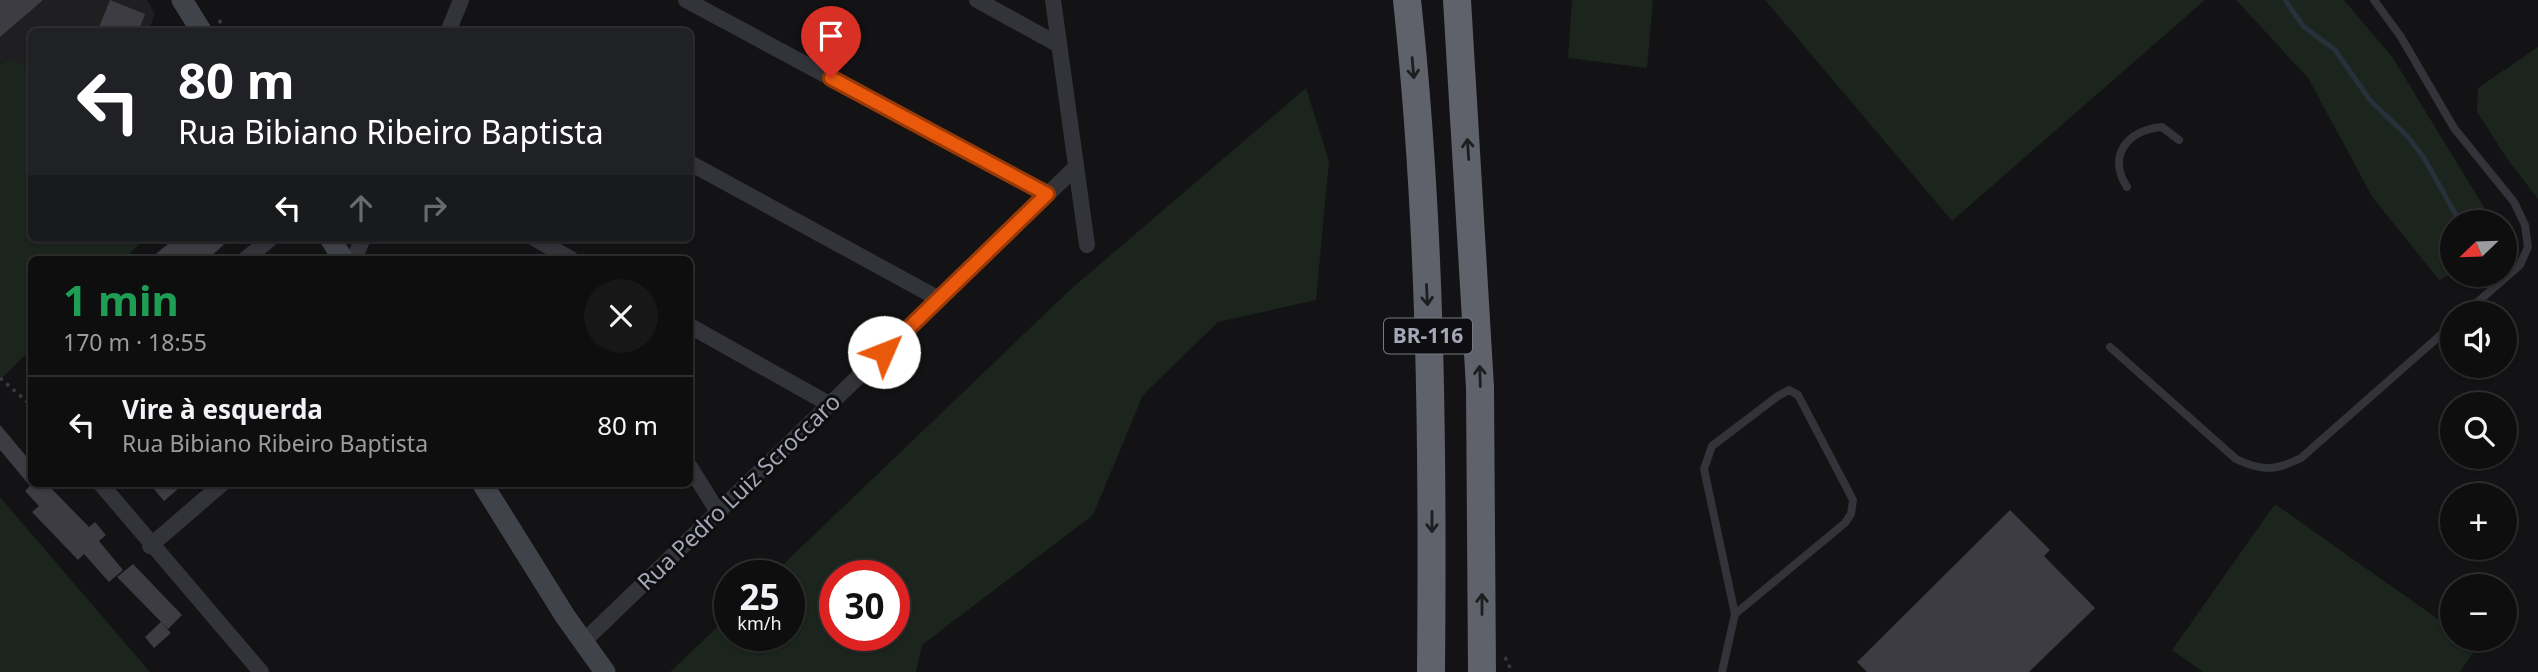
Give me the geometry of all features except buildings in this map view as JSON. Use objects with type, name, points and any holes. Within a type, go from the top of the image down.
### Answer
[{"type":"highway","name":"BR-116","points":[[1407,0],[1417,103],[1428,326],[1432,514],[1431,672]]},
{"type":"highway","name":"BR-116","points":[[1457,0],[1473,224],[1480,387],[1482,672]]},
{"type":"main road","points":[[182,0],[199,28]]},
{"type":"main road","points":[[485,487],[604,672]]},
{"type":"street","points":[[450,28],[461,0]]},
{"type":"street","points":[[686,0],[1047,194]]},
{"type":"street","points":[[977,0],[1059,45]]},
{"type":"street","points":[[1053,0],[1087,245]]},
{"type":"street","points":[[693,165],[939,299]]},
{"type":"street","name":"Rua Pedro Luiz Scroccaro","points":[[583,642],[1076,167]]},
{"type":"street","points":[[250,256],[266,242]]},
{"type":"street","points":[[546,248],[564,256]]},
{"type":"street","points":[[693,328],[829,404]]},
{"type":"street","points":[[693,472],[718,512]]},
{"type":"street","points":[[103,487],[150,546],[261,672]]},
{"type":"street","points":[[150,546],[218,487]]},
{"type":"lane","points":[[2374,0],[2401,37],[2455,128],[2514,202],[2525,225],[2528,247],[2520,265],[2479,301]]},
{"type":"lane","points":[[2127,187],[2119,173],[2119,155],[2129,138],[2145,128],[2162,127],[2179,140]]},
{"type":"lane","points":[[2110,347],[2236,459],[2259,470],[2281,468],[2301,458],[2440,336]]},
{"type":"lane","points":[[1722,672],[1735,614],[1704,469],[1712,446],[1777,396],[1789,390],[1798,394],[1853,500],[1851,514],[1845,523],[1735,614]]},
{"type":"path","points":[[0,378],[28,402]]},
{"type":"shaded area","points":[[0,0],[147,0],[155,14],[149,28],[28,28],[28,66],[10,58],[0,64]]},
{"type":"shaded area","points":[[1572,0],[1653,0],[1647,68],[1568,58]]},
{"type":"shaded area","points":[[1765,0],[2205,0],[1952,221]]},
{"type":"shaded area","points":[[2236,0],[2344,0],[2393,58],[2486,210],[2440,210],[2440,280],[2373,198],[2308,78]]},
{"type":"shaded area","points":[[2538,47],[2538,199],[2508,160],[2477,112],[2478,88]]},
{"type":"shaded area","points":[[10,58],[28,66],[28,242],[142,242],[127,256],[28,256],[28,352],[0,380],[0,64]]},
{"type":"shaded area","points":[[1306,88],[1329,161],[1316,300],[1218,322],[1143,395],[1093,515],[922,645],[916,672],[670,672],[714,630],[714,651],[805,651],[805,560],[788,560],[1072,288]]},
{"type":"shaded area","points":[[0,497],[150,672],[0,672]]},
{"type":"shaded area","points":[[2275,504],[2440,621],[2440,651],[2474,651],[2460,672],[2203,672],[2172,650]]},
{"type":"waterway","points":[[2285,0],[2303,26],[2335,50],[2370,100],[2408,137],[2424,158],[2453,210]]},
{"type":"route","points":[[831,78],[1047,194],[884,352]]}]
